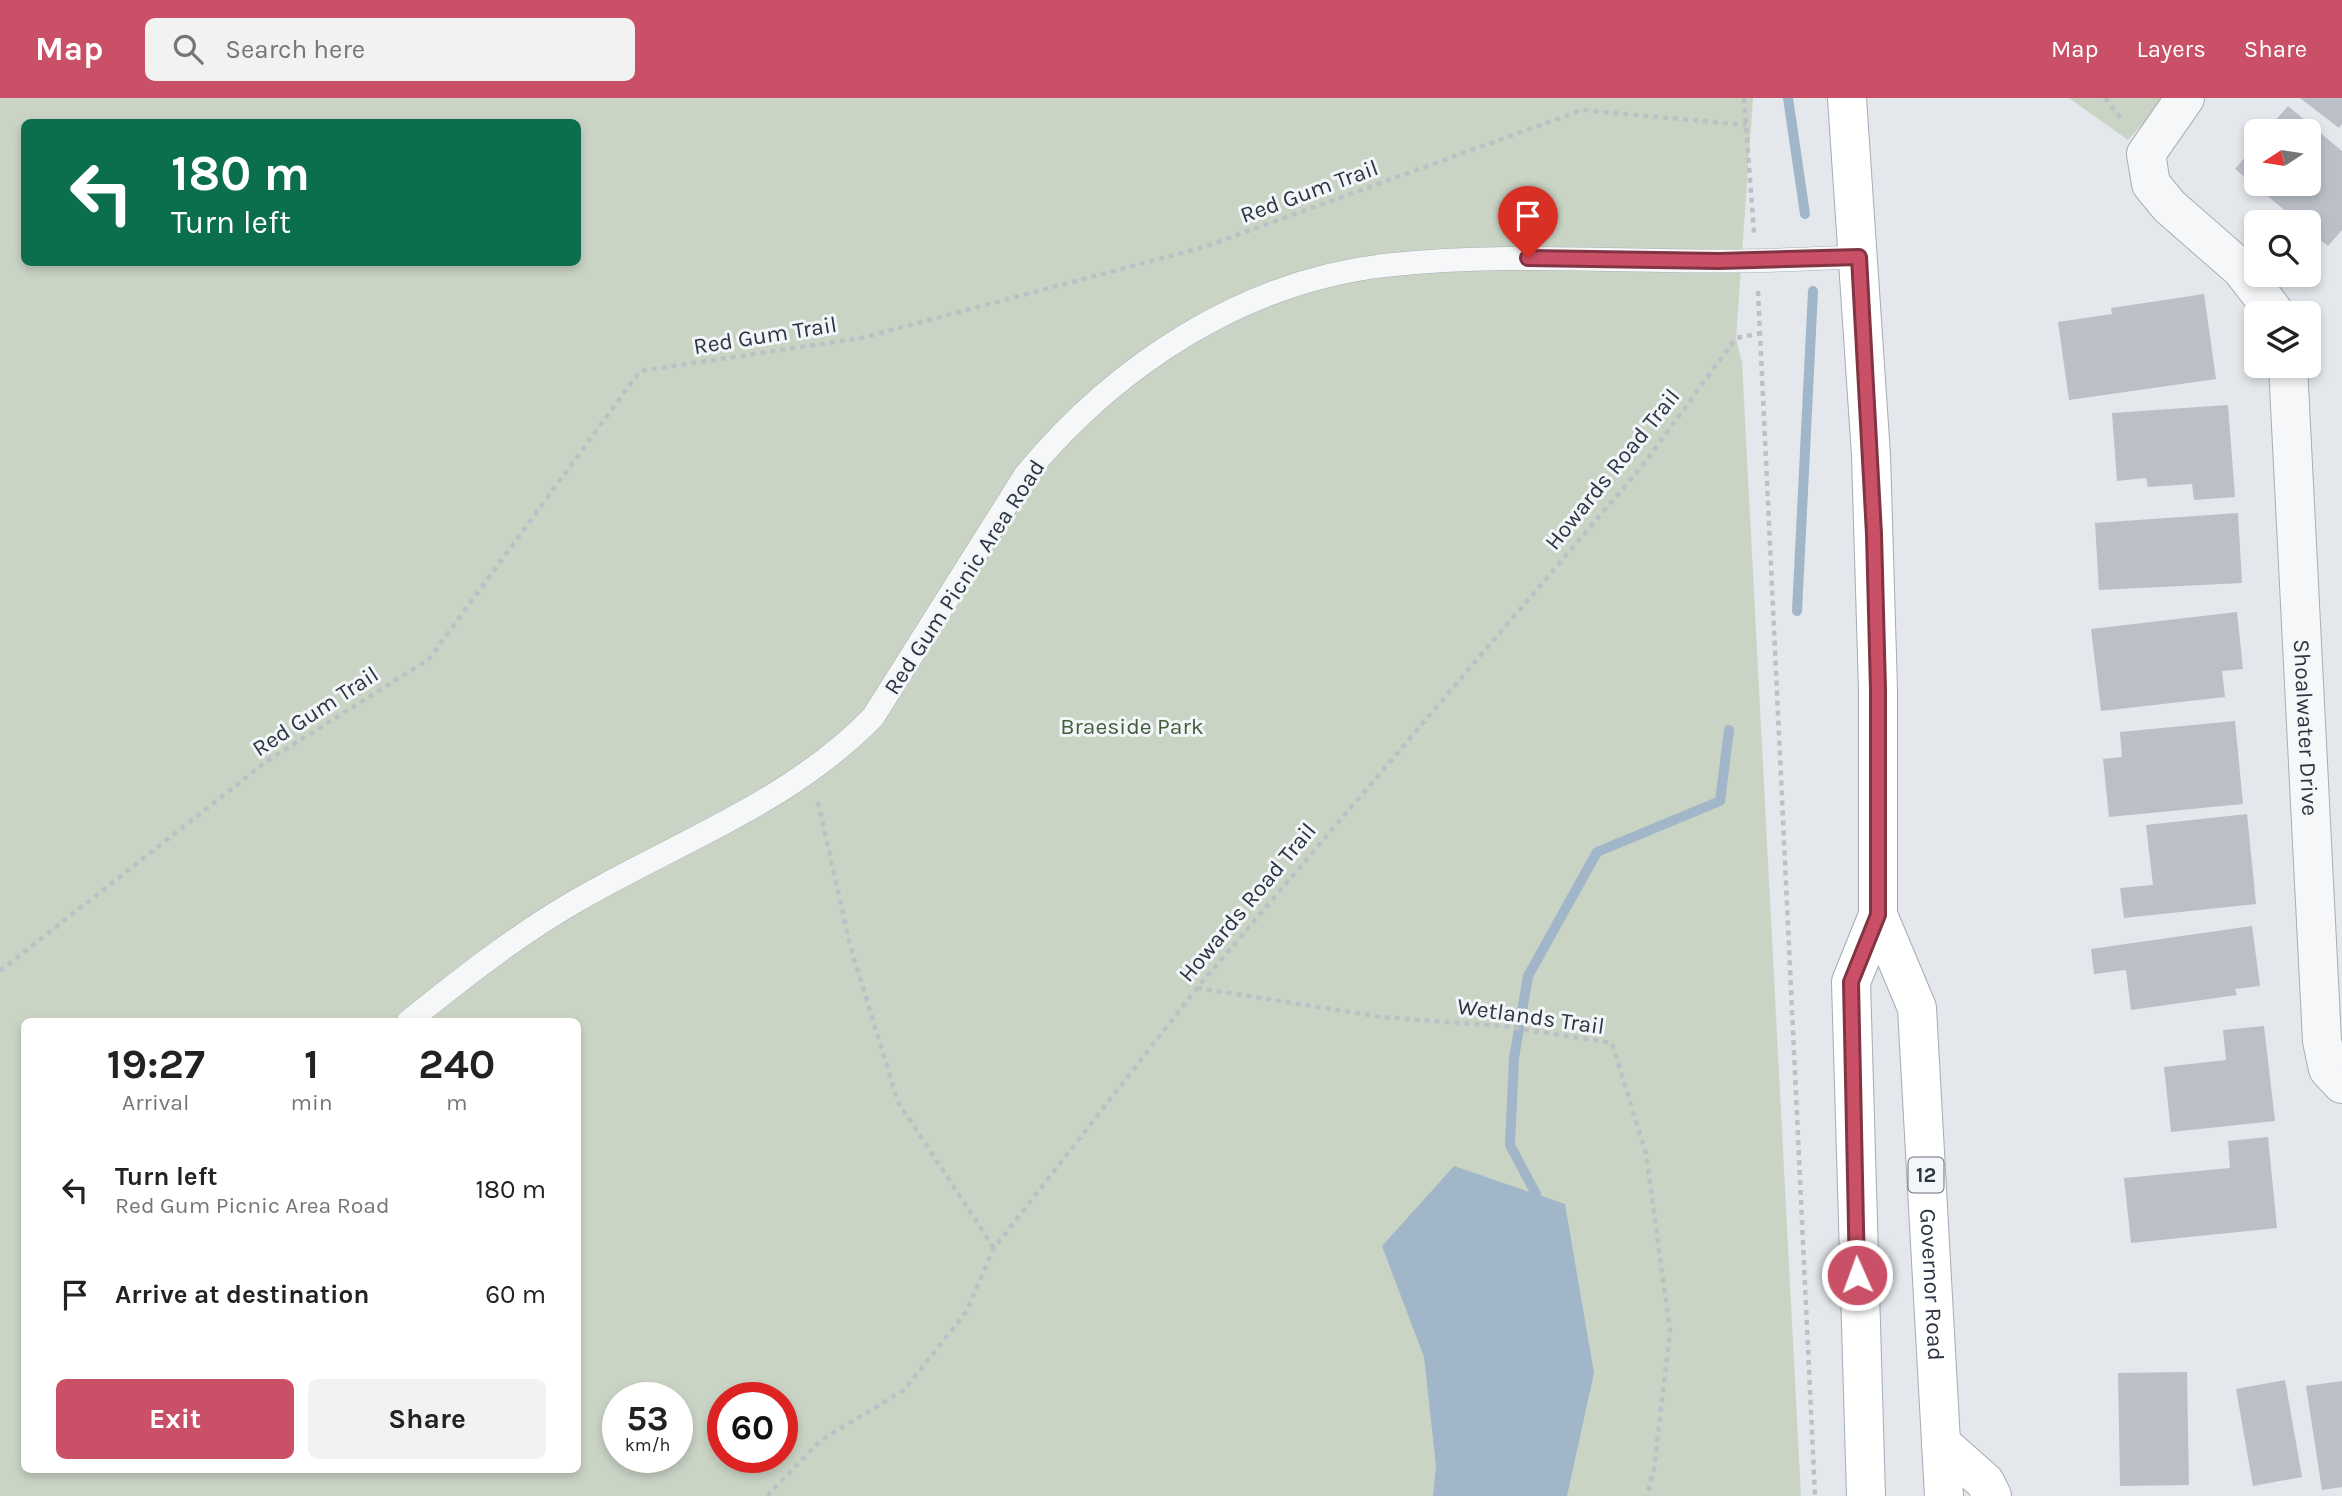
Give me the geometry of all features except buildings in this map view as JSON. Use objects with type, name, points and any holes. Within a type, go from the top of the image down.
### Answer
[{"type":"main road","name":"Governor Road","points":[[1847,98],[1859,257],[1875,593],[1878,915],[1917,1008],[1944,1496]]},
{"type":"main road","name":"Governor Road","points":[[1866,1496],[1851,982],[1878,915]]},
{"type":"main road","points":[[1941,1443],[1985,1482],[1992,1496]]},
{"type":"street","points":[[2185,98],[2146,154],[2151,184],[2169,206],[2241,269],[2266,301]]},
{"type":"street","name":"Shoalwater Drive","points":[[2289,378],[2322,1041],[2328,1069],[2342,1084]]},
{"type":"lane","name":"Red Gum Picnic Area Road","points":[[413,1018],[494,957],[574,902],[676,850],[811,771],[845,746],[873,717],[1026,474],[1053,442],[1106,393],[1194,329],[1274,293],[1386,265],[1484,257],[1859,257]]},
{"type":"path","points":[[1744,98],[1762,333],[1815,1496]]},
{"type":"path","name":"Red Gum Trail","points":[[0,971],[267,761],[429,659],[640,371],[861,338],[1204,247],[1582,110],[1746,125]]},
{"type":"path","name":"Howards Road Trail","points":[[767,1496],[821,1440],[904,1390],[966,1312],[994,1248],[1197,988],[1643,465],[1736,338],[1762,333]]},
{"type":"path","points":[[811,771],[850,945],[898,1102],[994,1248]]},
{"type":"path","name":"Wetlands Trail","points":[[1197,988],[1382,1017],[1502,1026],[1612,1043],[1646,1154],[1670,1331],[1654,1469],[1647,1496]]},
{"type":"green space","name":"Braeside Park","points":[[0,98],[1753,98],[1736,338],[1742,362],[1801,1496],[0,1496]]},
{"type":"green space","points":[[2069,98],[2166,98],[2128,140]]},
{"type":"water","points":[[1454,1166],[1565,1204],[1594,1373],[1567,1496],[1433,1496],[1436,1466],[1424,1357],[1382,1246]]},
{"type":"waterway","points":[[1788,98],[1805,214]]},
{"type":"waterway","points":[[1797,611],[1813,291]]},
{"type":"waterway","points":[[1536,1208],[1536,1194],[1510,1145],[1514,1058],[1528,976],[1597,852],[1720,801],[1729,730]]},
{"type":"route","points":[[1528,258],[1719,261],[1859,257],[1874,534],[1878,690],[1878,915],[1851,982],[1857,1275]]}]
